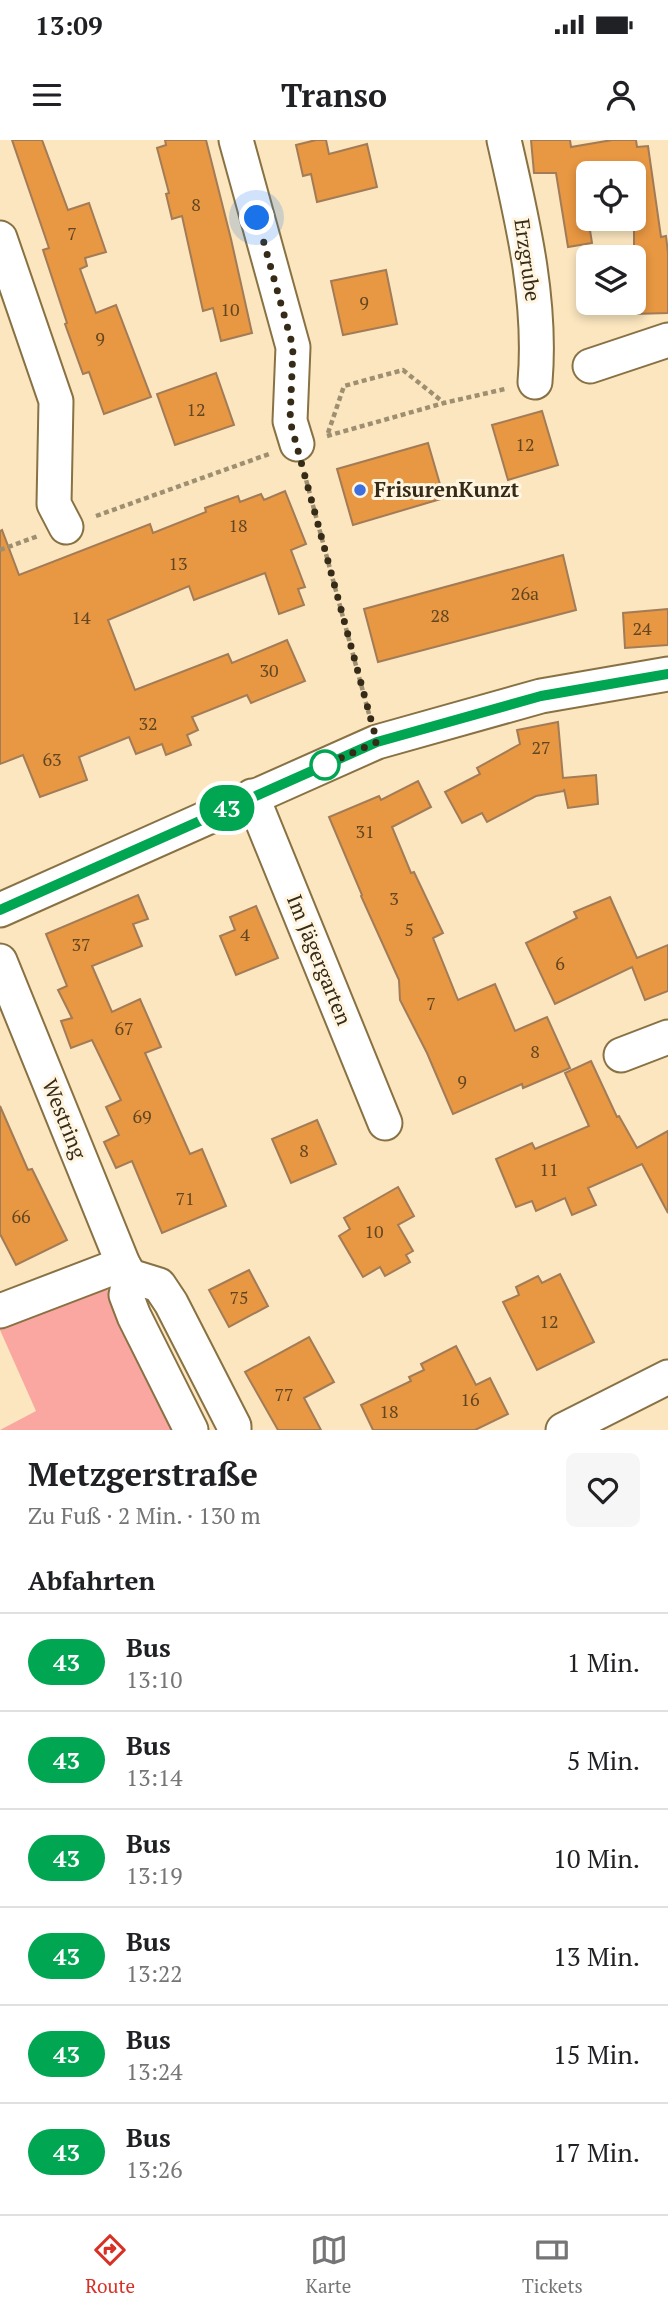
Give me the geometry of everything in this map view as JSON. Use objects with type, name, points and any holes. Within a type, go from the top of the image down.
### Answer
[{"type":"street","points":[[236,140],[293,347],[290,421],[312,440]]},
{"type":"street","name":"Erzgrube","points":[[504,140],[527,242],[538,352],[535,382]]},
{"type":"street","points":[[0,238],[56,401],[54,504],[66,527]]},
{"type":"street","points":[[590,366],[668,340]]},
{"type":"street","points":[[0,909],[377,742],[541,696],[668,674]]},
{"type":"street","name":"Im Jägergarten","points":[[252,796],[385,1123]]},
{"type":"street","name":"Westring","points":[[0,961],[126,1270],[126,1294],[130,1305],[191,1430]]},
{"type":"street","points":[[621,1055],[668,1037]]},
{"type":"street","points":[[0,1311],[126,1270],[159,1285],[234,1430]]},
{"type":"street","points":[[563,1430],[668,1377]]},
{"type":"path","points":[[377,742],[312,440],[344,386],[403,370],[443,403]]},
{"type":"shaded area","points":[[103,1281],[179,1430],[0,1430],[36,1411],[0,1330],[0,1320]]},
{"type":"building","points":[[12,140],[42,140],[68,210],[89,203],[106,252],[85,258],[87,266],[80,269],[96,313],[116,305],[151,397],[104,414],[89,372],[83,374],[65,324],[67,323],[43,250],[49,248]]},
{"type":"building","points":[[165,140],[206,140],[252,333],[221,341],[213,308],[203,311],[182,216],[172,219],[166,194],[169,193],[157,148],[166,145]]},
{"type":"building","points":[[326,140],[329,154],[367,144],[377,187],[317,202],[311,174],[303,176],[296,145]]},
{"type":"building","points":[[531,140],[570,140],[571,147],[612,140],[636,140],[637,147],[648,146],[661,237],[666,236],[668,313],[646,314],[646,245],[634,245],[634,231],[646,231],[646,161],[576,161],[576,231],[590,231],[592,243],[568,247],[556,173],[534,173]]},
{"type":"building","points":[[386,270],[397,324],[343,335],[331,281]]},
{"type":"building","points":[[216,373],[234,425],[175,445],[157,394]]},
{"type":"building","points":[[542,411],[558,465],[508,480],[492,425]]},
{"type":"building","points":[[428,443],[444,498],[353,525],[337,469]]},
{"type":"building","points":[[285,491],[306,544],[291,550],[305,587],[298,589],[304,605],[279,614],[265,573],[194,600],[189,586],[108,620],[135,690],[228,654],[232,663],[287,640],[305,681],[251,703],[247,695],[192,717],[198,730],[187,735],[191,745],[166,755],[162,744],[136,754],[129,737],[79,757],[87,780],[40,797],[23,755],[0,764],[0,531],[2,530],[19,575],[150,524],[153,533],[206,512],[205,508],[238,496],[240,502],[261,494],[264,500]]},
{"type":"building","points":[[563,555],[576,610],[378,662],[364,609]]},
{"type":"building","points":[[668,609],[668,645],[625,648],[623,613]]},
{"type":"building","points":[[558,722],[563,778],[596,775],[598,804],[568,808],[564,789],[536,796],[487,822],[482,813],[462,823],[445,792],[480,774],[477,768],[520,744],[517,730]]},
{"type":"building","points":[[418,781],[431,807],[392,827],[411,873],[414,872],[443,933],[433,938],[458,1000],[495,984],[515,1031],[547,1017],[570,1068],[523,1088],[522,1084],[453,1114],[427,1053],[400,1000],[399,980],[329,817],[379,796],[381,800]]},
{"type":"building","points":[[138,895],[148,919],[133,924],[142,946],[92,966],[112,1012],[140,999],[161,1047],[145,1053],[190,1154],[202,1149],[226,1206],[162,1233],[132,1161],[116,1168],[104,1142],[119,1135],[106,1107],[121,1100],[92,1040],[71,1048],[61,1021],[72,1018],[58,990],[67,986],[46,934]]},
{"type":"building","points":[[610,897],[637,958],[668,945],[668,991],[645,1000],[632,967],[555,1004],[526,943],[577,918],[574,912]]},
{"type":"building","points":[[256,906],[278,958],[236,975],[220,936],[235,930],[230,917]]},
{"type":"building","points":[[591,1061],[617,1117],[619,1116],[637,1148],[668,1131],[668,1213],[642,1164],[588,1188],[596,1205],[572,1215],[565,1198],[536,1211],[532,1201],[516,1207],[496,1159],[532,1143],[535,1149],[589,1126],[565,1073]]},
{"type":"building","points":[[0,1106],[28,1170],[32,1169],[67,1240],[16,1265],[0,1234]]},
{"type":"building","points":[[317,1120],[336,1164],[291,1183],[272,1139]]},
{"type":"building","points":[[398,1187],[414,1216],[398,1225],[413,1251],[406,1255],[410,1262],[385,1276],[380,1267],[363,1277],[339,1236],[350,1229],[344,1218]]},
{"type":"building","points":[[249,1270],[268,1306],[229,1327],[209,1290]]},
{"type":"building","points":[[560,1274],[594,1342],[537,1370],[503,1302],[519,1295],[516,1287],[538,1276],[542,1283]]},
{"type":"building","points":[[309,1337],[334,1382],[304,1398],[321,1430],[278,1430],[245,1372]]},
{"type":"building","points":[[456,1346],[476,1385],[490,1378],[508,1414],[475,1430],[373,1430],[361,1405],[411,1381],[409,1377],[424,1370],[421,1364]]},
{"type":"bus line","name":"43","points":[[0,910],[377,742],[541,696],[668,674]]},
{"type":"place","name":"FrisurenKunzt","points":[[360,490]]},
{"type":"route","points":[[257,218],[293,347],[290,421],[377,742],[325,765]]}]
